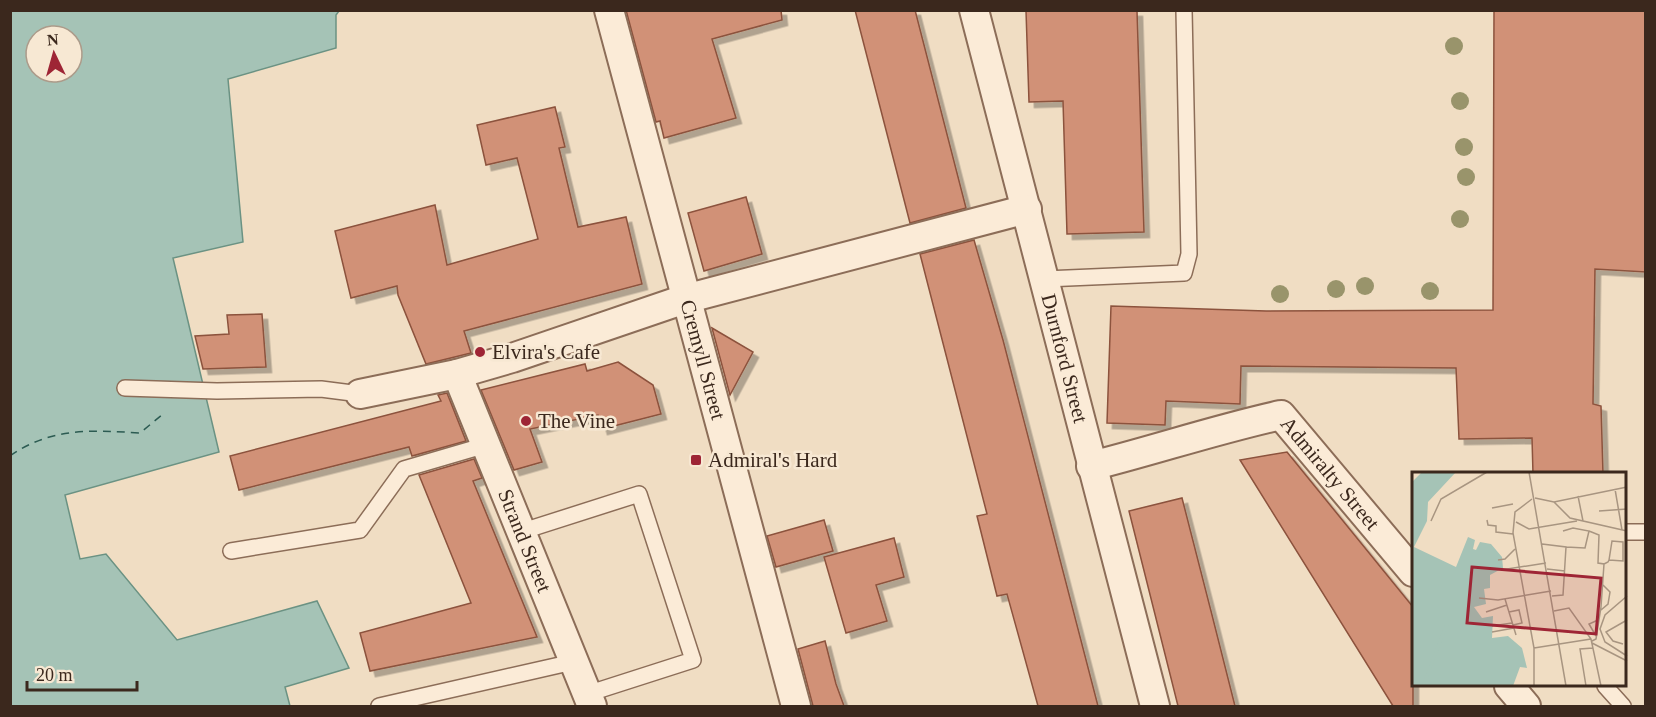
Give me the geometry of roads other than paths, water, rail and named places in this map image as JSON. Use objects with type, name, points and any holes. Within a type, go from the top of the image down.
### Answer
[{"type":"street","name":"Cremyll Street","points":[[609,10],[684,299],[796,706]]},
{"type":"street","name":"Durnford Street","points":[[974,10],[1046,279],[1091,466],[1155,706]]},
{"type":"street","points":[[360,394],[457,374],[512,358],[684,299],[1027,209]]},
{"type":"street","name":"Strand Street","points":[[457,374],[589,700]]},
{"type":"street","name":"Admiralty Street","points":[[1091,466],[1152,451],[1224,428],[1281,415],[1412,571]]},
{"type":"street","points":[[1510,687],[1526,706]]},
{"type":"lane","points":[[1046,279],[1184,273],[1189,254],[1184,10]]},
{"type":"lane","points":[[125,388],[217,391],[321,389],[360,394]]},
{"type":"lane","points":[[231,551],[360,530],[404,470],[486,445]]},
{"type":"lane","points":[[520,532],[639,494],[693,660],[589,700]]},
{"type":"lane","points":[[1626,532],[1646,532]]},
{"type":"lane","points":[[379,706],[573,662]]},
{"type":"lane","points":[[1606,687],[1623,706]]},
{"type":"place","name":"Elvira's Cafe","points":[[480,352]]},
{"type":"place","name":"The Vine","points":[[526,421]]},
{"type":"place","name":"Admiral's Hard","points":[[696,460]]}]
